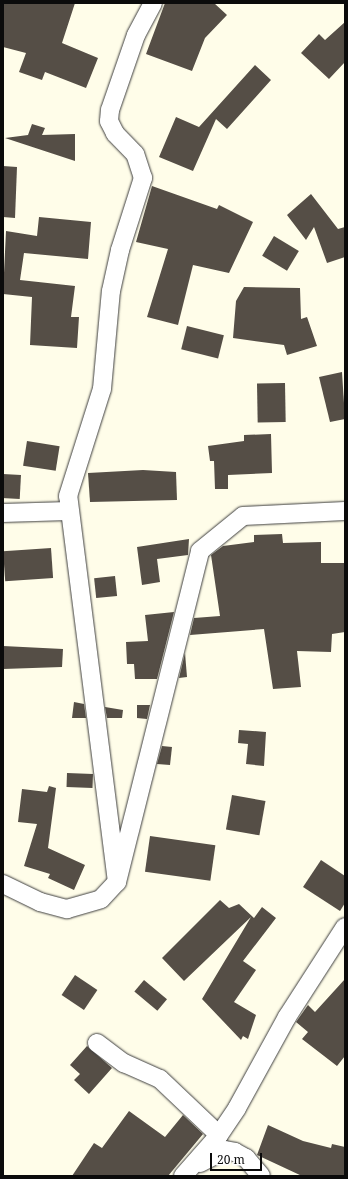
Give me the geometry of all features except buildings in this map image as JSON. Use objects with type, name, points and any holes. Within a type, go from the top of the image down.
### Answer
[{"type":"street","points":[[117,882],[68,511],[68,496],[102,389],[111,291],[120,250],[143,178],[135,154],[115,134],[109,121],[110,110],[136,35],[153,3]]},
{"type":"street","points":[[3,513],[68,511]]},
{"type":"street","points":[[3,884],[40,902],[67,909],[101,899],[117,882],[200,551],[243,516],[345,511]]},
{"type":"street","points":[[184,1175],[219,1135],[286,1017],[345,926]]},
{"type":"street","points":[[97,1043],[124,1063],[160,1079],[219,1135]]},
{"type":"street","points":[[184,1175],[225,1150],[246,1158],[261,1176]]}]
